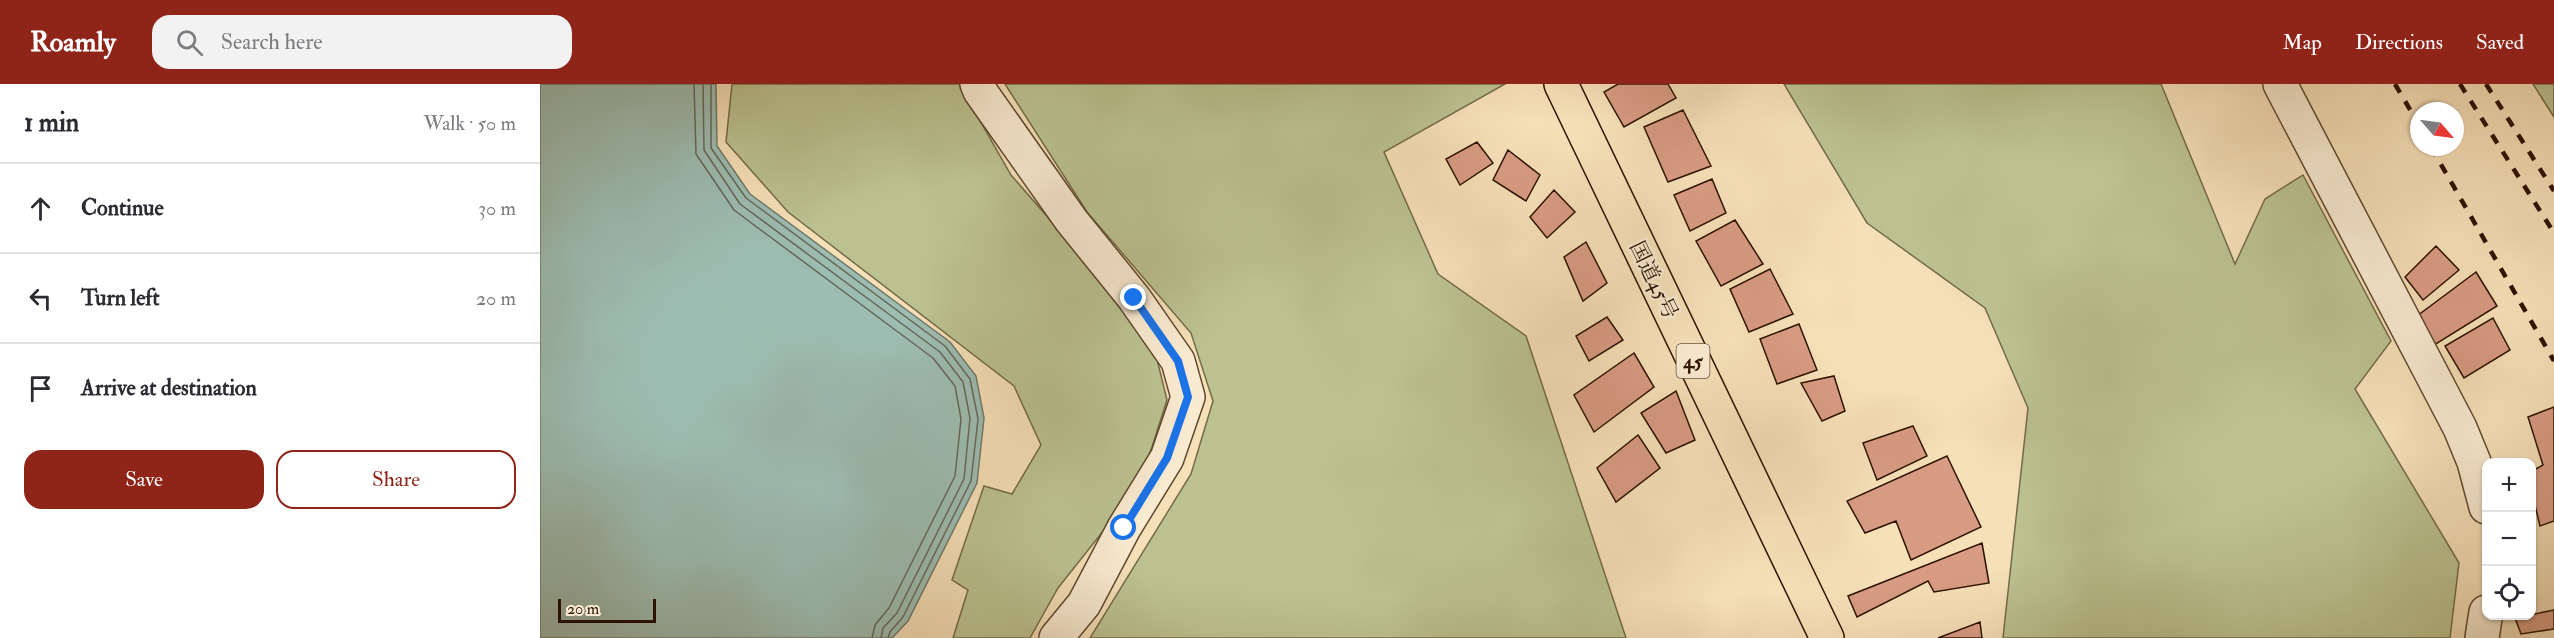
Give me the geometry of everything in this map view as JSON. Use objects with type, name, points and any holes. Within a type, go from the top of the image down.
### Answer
[{"type":"highway","name":"国道45号","points":[[1561,84],[1827,638]]},
{"type":"street","points":[[977,84],[980,92],[1071,220],[1134,298],[1178,361],[1188,397],[1167,458],[1124,528],[1084,604],[1056,638]]},
{"type":"street","points":[[2280,84],[2460,428],[2482,490]]},
{"type":"street","points":[[2482,638],[2485,620]]},
{"type":"green space","points":[[732,84],[959,84],[1011,175],[1113,292],[1155,351],[1167,400],[1135,491],[1058,588],[1030,638],[953,638],[968,590],[952,580],[984,486],[1012,494],[1041,445],[1014,386],[788,212],[726,142]]},
{"type":"green space","points":[[1005,84],[1505,84],[1384,152],[1438,274],[1526,336],[1626,638],[1090,638],[1191,474],[1213,401],[1191,333],[1087,212]]},
{"type":"green space","points":[[1784,84],[2161,84],[2235,264],[2265,199],[2303,175],[2391,341],[2355,389],[2459,563],[2450,638],[2003,638],[2028,408],[1985,308],[1867,223]]},
{"type":"green space","points":[[2533,84],[2554,84],[2554,117]]},
{"type":"water","points":[[540,84],[716,84],[717,146],[750,194],[950,342],[976,376],[984,418],[977,483],[908,621],[892,638],[540,638]]},
{"type":"building","points":[[1618,84],[1668,84],[1676,98],[1624,127],[1604,92]]},
{"type":"building","points":[[1683,110],[1711,166],[1668,182],[1644,127]]},
{"type":"building","points":[[1477,142],[1493,163],[1460,185],[1446,159]]},
{"type":"building","points":[[1508,150],[1540,175],[1526,201],[1493,180]]},
{"type":"building","points":[[1712,179],[1726,213],[1690,231],[1674,195]]},
{"type":"building","points":[[1554,190],[1575,212],[1547,238],[1530,217]]},
{"type":"building","points":[[1735,220],[1763,264],[1721,286],[1696,241]]},
{"type":"building","points":[[1586,242],[1607,283],[1583,301],[1564,257]]},
{"type":"building","points":[[2436,246],[2459,270],[2423,300],[2405,277]]},
{"type":"building","points":[[1770,269],[1793,314],[1749,332],[1730,289]]},
{"type":"building","points":[[2476,272],[2497,306],[2431,347],[2417,316]]},
{"type":"building","points":[[1607,317],[1623,340],[1589,361],[1576,336]]},
{"type":"building","points":[[2493,318],[2510,350],[2464,378],[2445,346]]},
{"type":"building","points":[[1799,324],[1817,370],[1777,384],[1760,339]]},
{"type":"building","points":[[1634,353],[1654,387],[1594,432],[1574,395]]},
{"type":"building","points":[[1834,376],[1845,411],[1822,421],[1801,383]]},
{"type":"building","points":[[1676,391],[1695,440],[1666,453],[1641,413]]},
{"type":"building","points":[[2554,407],[2554,521],[2540,526],[2536,510],[2536,469],[2543,465],[2528,417]]},
{"type":"building","points":[[1913,426],[1927,456],[1877,480],[1863,443]]},
{"type":"building","points":[[1638,435],[1660,468],[1616,502],[1597,468]]},
{"type":"building","points":[[1947,456],[1981,527],[1911,560],[1896,521],[1865,533],[1847,501]]},
{"type":"building","points":[[1982,543],[1989,583],[1934,592],[1928,581],[1857,617],[1848,596]]},
{"type":"building","points":[[2554,610],[2554,629],[2521,634],[2516,620],[2536,620],[2536,614]]},
{"type":"building","points":[[1980,622],[1982,638],[1938,638]]},
{"type":"railway","points":[[2395,84],[2410,110]]},
{"type":"railway","points":[[2460,84],[2554,233]]},
{"type":"railway","points":[[2486,84],[2554,191]]},
{"type":"railway","points":[[2436,156],[2554,361]]},
{"type":"route","points":[[1124,528],[1167,458],[1188,397],[1178,361],[1134,298]]}]
